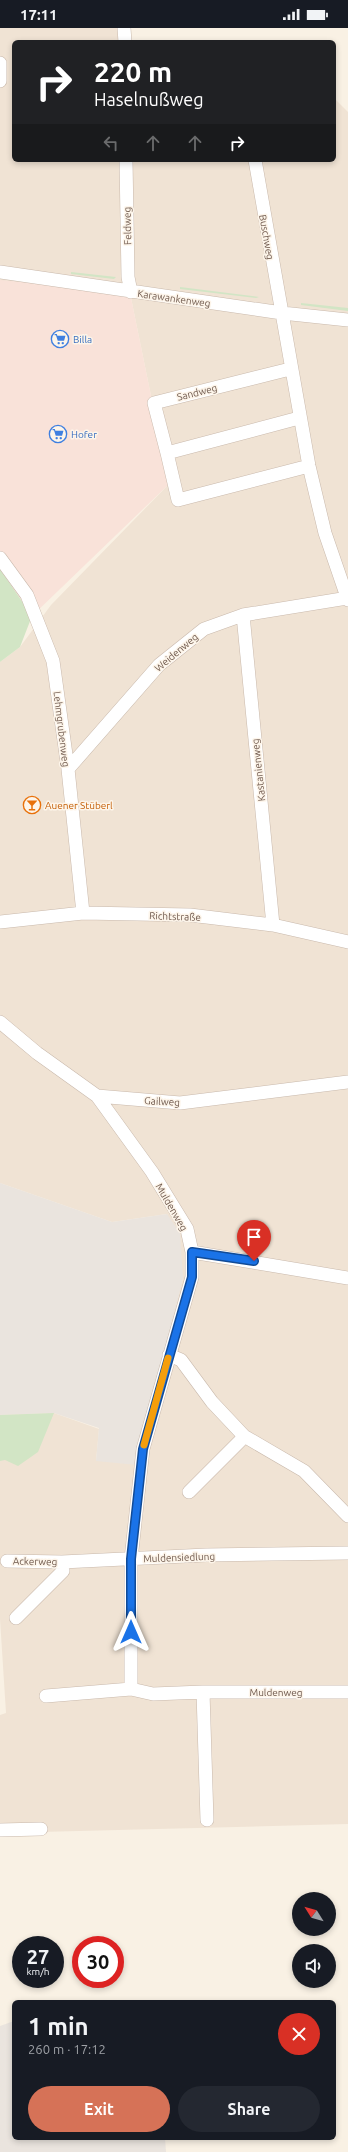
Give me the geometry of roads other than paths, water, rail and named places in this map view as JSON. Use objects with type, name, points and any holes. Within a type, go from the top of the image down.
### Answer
[{"type":"street","points":[[124,28],[125,40]]},
{"type":"street","points":[[0,63],[0,81]]},
{"type":"street","name":"Feldweg","points":[[126,162],[128,277],[131,292]]},
{"type":"street","name":"Buschweg","points":[[254,162],[278,298],[282,312]]},
{"type":"street","name":"Karawankenweg","points":[[0,272],[131,292],[348,320]]},
{"type":"street","points":[[282,312],[299,418],[324,533],[348,598]]},
{"type":"street","name":"Sandweg","points":[[290,369],[154,403],[178,500],[309,466]]},
{"type":"street","points":[[167,453],[299,418]]},
{"type":"street","name":"Lehmgrubenweg","points":[[0,558],[27,595],[53,661],[68,769],[83,913]]},
{"type":"street","name":"Weidenweg","points":[[68,769],[159,665],[204,629],[243,615],[348,598]]},
{"type":"street","name":"Kastanienweg","points":[[243,615],[273,925]]},
{"type":"street","name":"Richtstraße","points":[[0,922],[83,913],[190,915],[273,925],[348,942]]},
{"type":"street","points":[[0,1022],[43,1057],[97,1096]]},
{"type":"street","name":"Gailweg","points":[[97,1096],[180,1103],[348,1082]]},
{"type":"street","name":"Muldenweg","points":[[97,1096],[152,1172],[187,1229],[192,1252],[192,1277],[168,1355],[143,1449],[131,1559],[131,1689]]},
{"type":"street","points":[[192,1252],[348,1278]]},
{"type":"street","points":[[168,1355],[181,1360],[212,1402],[244,1436],[304,1471],[348,1516]]},
{"type":"street","points":[[189,1492],[244,1436]]},
{"type":"street","name":"Muldensiedlung","points":[[62,1562],[206,1555],[348,1553]]},
{"type":"street","name":"Ackerweg","points":[[7,1561],[62,1562]]},
{"type":"street","points":[[16,1618],[63,1571],[62,1562]]},
{"type":"street","name":"Muldenweg","points":[[46,1696],[131,1689],[152,1694],[203,1692],[348,1692]]},
{"type":"street","points":[[203,1692],[207,1820]]},
{"type":"street","points":[[0,1830],[41,1829]]},
{"type":"place","name":"Billa","points":[[60,339]]},
{"type":"place","name":"Hofer","points":[[58,434]]},
{"type":"place","name":"Auener Stüberl","points":[[32,805]]}]
